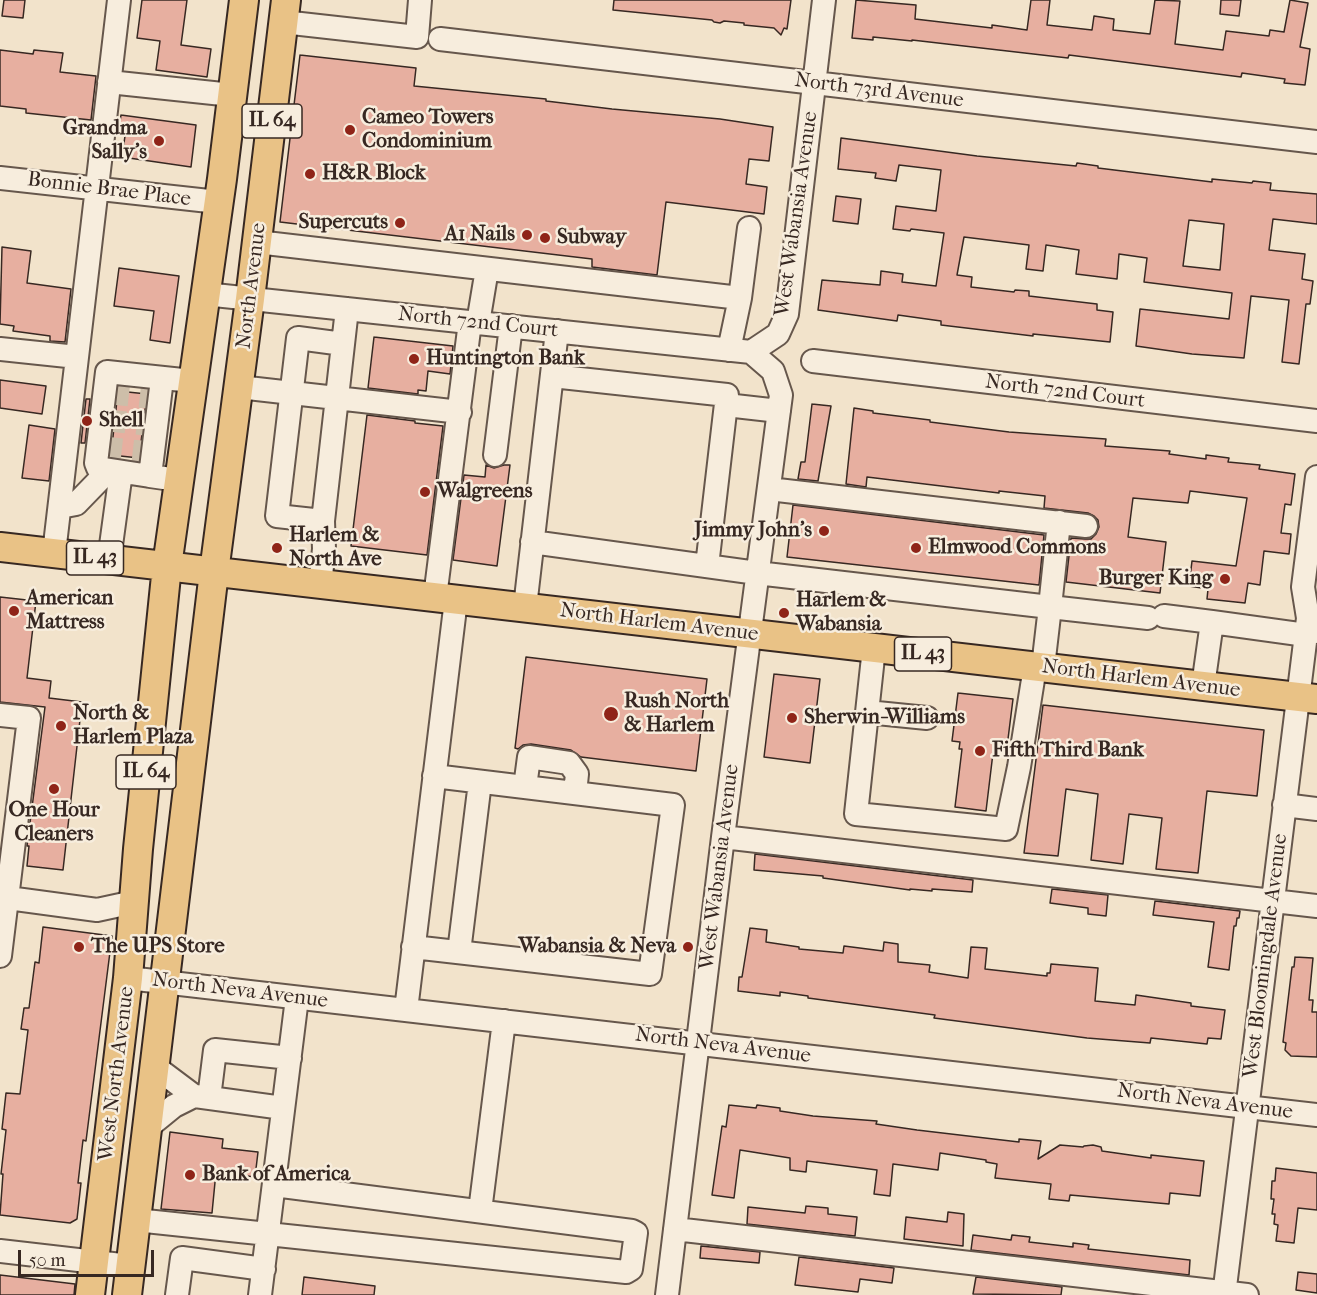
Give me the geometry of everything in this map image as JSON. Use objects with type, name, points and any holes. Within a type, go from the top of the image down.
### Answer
[{"type":"main road","name":"IL 64","points":[[166,566],[218,202],[243,0]]},
{"type":"main road","name":"North Avenue","points":[[214,572],[285,11]]},
{"type":"main road","name":"North Harlem Avenue","points":[[0,547],[1307,698]]},
{"type":"main road","name":"West North Avenue","points":[[90,1295],[128,978],[166,566]]},
{"type":"main road","name":"West North Avenue","points":[[127,1295],[214,572]]},
{"type":"street","points":[[54,553],[119,0]]},
{"type":"street","points":[[285,11],[417,37],[420,0]]},
{"type":"street","name":"West Wabansia Avenue","points":[[740,351],[778,334],[787,314],[824,0]]},
{"type":"street","name":"North 73rd Avenue","points":[[440,39],[1317,142]]},
{"type":"street","points":[[109,82],[232,95]]},
{"type":"street","name":"Bonnie Brae Place","points":[[0,178],[218,202]]},
{"type":"street","points":[[740,351],[740,298],[749,228]]},
{"type":"street","points":[[257,242],[740,298]]},
{"type":"street","points":[[406,1010],[434,776],[460,412],[474,322],[486,268]]},
{"type":"street","name":"North 72nd Court","points":[[204,294],[740,351]]},
{"type":"street","points":[[320,584],[324,549],[323,521],[347,309]]},
{"type":"street","points":[[495,455],[511,326]]},
{"type":"street","points":[[525,607],[557,331]]},
{"type":"street","points":[[323,521],[277,516],[298,338],[344,344]]},
{"type":"street","points":[[0,349],[77,357]]},
{"type":"street","name":"West Wabansia Avenue","points":[[667,1295],[723,837],[781,395],[772,371],[740,351]]},
{"type":"street","name":"North 72nd Court","points":[[813,362],[1317,422]]},
{"type":"street","points":[[153,421],[107,372],[96,463],[98,468],[178,480]]},
{"type":"street","points":[[552,376],[727,395],[707,566]]},
{"type":"street","points":[[150,476],[153,421],[192,381]]},
{"type":"street","points":[[239,387],[460,412]]},
{"type":"street","points":[[726,405],[779,411]]},
{"type":"street","points":[[60,507],[76,504],[114,472]]},
{"type":"street","points":[[109,560],[114,472]]},
{"type":"street","name":"West Bloomingdale Avenue","points":[[1224,1294],[1284,805],[1307,698],[1312,621],[1303,587],[1317,477]]},
{"type":"street","points":[[769,489],[1086,526]]},
{"type":"street","points":[[874,648],[856,814],[1006,829],[1050,607],[1059,522]]},
{"type":"street","points":[[532,542],[757,573],[1050,607],[1212,622],[1312,621]]},
{"type":"street","points":[[1203,686],[1212,622]]},
{"type":"street","points":[[867,712],[927,718]]},
{"type":"street","points":[[0,715],[30,718],[0,957]]},
{"type":"street","points":[[525,787],[529,757],[568,763],[577,774],[575,794]]},
{"type":"street","points":[[412,947],[650,974],[673,805],[434,776]]},
{"type":"street","points":[[459,952],[480,782]]},
{"type":"street","points":[[1284,805],[1317,808]]},
{"type":"street","points":[[723,837],[1317,906]]},
{"type":"street","points":[[8,898],[133,915]]},
{"type":"street","name":"North Neva Avenue","points":[[128,978],[1317,1115]]},
{"type":"street","points":[[249,1295],[268,1233],[297,998]]},
{"type":"street","points":[[480,1211],[504,1021]]},
{"type":"street","points":[[201,1097],[214,1050],[290,1058]]},
{"type":"street","points":[[154,1066],[201,1097],[283,1108]]},
{"type":"street","points":[[147,1128],[174,1106],[201,1097]]},
{"type":"street","points":[[136,1220],[626,1272],[631,1269],[636,1233],[632,1231],[274,1185]]},
{"type":"street","points":[[675,1229],[1247,1295]]},
{"type":"street","points":[[0,1251],[130,1266]]},
{"type":"street","points":[[177,1295],[182,1258],[258,1268]]},
{"type":"street","points":[[258,1268],[260,1295]]},
{"type":"building","points":[[4,0],[25,0],[23,18],[2,16]]},
{"type":"building","points":[[142,0],[187,0],[181,45],[211,49],[207,77],[156,70],[160,41],[137,38]]},
{"type":"building","points":[[614,0],[791,0],[787,29],[784,28],[781,35],[774,28],[744,25],[744,23],[724,21],[720,23],[712,20],[613,10]]},
{"type":"building","points":[[856,0],[916,5],[915,19],[1027,30],[1031,0],[1050,0],[1047,25],[1092,30],[1094,16],[1114,19],[1113,30],[1150,34],[1155,0],[1180,1],[1175,44],[1223,50],[1226,31],[1269,36],[1270,30],[1284,32],[1290,0],[1308,3],[1300,47],[1310,49],[1305,85],[1284,83],[1285,79],[1242,73],[1241,77],[1069,55],[1068,58],[912,40],[852,38]]},
{"type":"building","points":[[1221,0],[1241,0],[1239,16],[1220,14]]},
{"type":"building","points":[[0,50],[33,54],[34,50],[63,53],[60,72],[96,76],[91,120],[26,113],[26,109],[0,106]]},
{"type":"building","points":[[300,55],[416,68],[414,86],[546,99],[546,101],[720,119],[773,127],[769,161],[749,159],[746,184],[767,187],[764,214],[666,202],[657,275],[592,267],[592,259],[280,222]]},
{"type":"building","name":"Grandma Sally's","points":[[121,115],[196,125],[191,167],[122,157],[125,136],[118,135]]},
{"type":"building","points":[[841,138],[977,156],[1076,166],[1077,163],[1098,166],[1098,168],[1212,182],[1212,179],[1271,183],[1270,190],[1317,194],[1317,224],[1273,219],[1269,250],[1305,254],[1302,279],[1313,281],[1310,304],[1306,304],[1299,364],[1282,362],[1289,300],[1251,296],[1244,358],[1136,346],[1140,309],[1229,319],[1232,293],[1144,282],[1147,258],[1119,254],[1117,279],[1076,274],[1079,250],[1046,245],[1043,271],[1026,269],[1029,245],[964,237],[957,275],[972,277],[971,287],[1014,292],[1015,290],[1029,291],[1029,296],[1097,304],[1097,310],[1113,312],[1110,342],[941,325],[941,321],[898,315],[897,321],[818,310],[822,280],[880,285],[881,271],[903,274],[902,282],[936,286],[944,233],[893,229],[896,206],[936,211],[941,170],[899,165],[896,181],[875,178],[876,173],[838,169]],"holes":[[[1189,220],[1224,224],[1220,270],[1183,266]]]},
{"type":"building","points":[[836,196],[861,199],[858,224],[833,221]]},
{"type":"building","points":[[2,247],[31,251],[27,283],[71,289],[65,342],[50,341],[50,336],[13,331],[14,326],[0,324]]},
{"type":"building","points":[[119,268],[179,276],[170,343],[150,340],[154,311],[114,306]]},
{"type":"building","name":"Huntington Bank","points":[[374,337],[453,346],[450,374],[428,371],[426,391],[418,390],[418,394],[368,388]]},
{"type":"building","points":[[0,380],[46,386],[42,414],[0,408]]},
{"type":"building","name":"Shell","points":[[118,391],[147,394],[139,458],[111,455]]},
{"type":"building","points":[[86,399],[90,399],[85,443],[81,443]]},
{"type":"building","points":[[812,404],[831,406],[818,481],[798,479],[801,462],[805,462]]},
{"type":"building","points":[[854,408],[873,411],[873,413],[930,420],[930,422],[1009,432],[1106,439],[1105,446],[1170,451],[1169,454],[1206,459],[1206,455],[1229,458],[1228,462],[1260,465],[1259,469],[1295,474],[1291,505],[1285,504],[1281,533],[1291,534],[1289,554],[1264,551],[1260,585],[1248,583],[1245,603],[1207,599],[1208,589],[1189,586],[1192,561],[1236,566],[1247,498],[1190,491],[1188,503],[1133,498],[1128,537],[1166,542],[1160,593],[1066,582],[1071,538],[1091,539],[1099,527],[1098,520],[1094,516],[1088,513],[1044,508],[1045,496],[999,491],[999,493],[867,477],[866,487],[846,484]]},
{"type":"building","name":"Walgreens","points":[[367,415],[443,426],[427,555],[351,546]]},
{"type":"building","points":[[29,425],[55,429],[49,481],[22,478]]},
{"type":"building","points":[[486,465],[494,468],[510,465],[497,566],[453,560],[464,475],[485,477]]},
{"type":"building","name":"Elmwood Commons","points":[[793,505],[1044,535],[1039,585],[787,557]]},
{"type":"building","name":"North & Harlem Plaza","points":[[0,597],[36,601],[27,678],[51,681],[49,698],[82,702],[63,870],[27,866],[29,846],[27,846],[45,707],[0,702]]},
{"type":"building","name":"Rush North & Harlem","points":[[526,657],[707,679],[696,771],[581,757],[571,750],[531,744],[515,748]]},
{"type":"building","name":"Sherwin-Williams","points":[[774,674],[820,679],[810,763],[764,757]]},
{"type":"building","name":"Fifth Third Bank","points":[[958,693],[1013,699],[1007,747],[998,746],[997,754],[993,753],[986,811],[955,807],[962,749],[959,749],[960,742],[952,741]]},
{"type":"building","points":[[1043,705],[1264,730],[1257,796],[1207,791],[1198,873],[1156,869],[1162,818],[1129,814],[1123,864],[1091,860],[1098,794],[1066,789],[1058,856],[1024,853]]},
{"type":"building","points":[[755,854],[973,880],[972,892],[910,890],[823,878],[823,876],[754,870]]},
{"type":"building","points":[[1052,889],[1108,895],[1106,916],[1088,914],[1088,908],[1050,903]]},
{"type":"building","points":[[1155,901],[1240,911],[1236,926],[1234,926],[1229,970],[1208,967],[1214,922],[1153,915]]},
{"type":"building","points":[[43,927],[112,936],[86,1141],[83,1140],[77,1219],[70,1223],[0,1215],[3,1174],[1,1174],[6,1130],[2,1129],[6,1093],[20,1094],[28,1030],[21,1029],[24,1008],[29,1008],[35,962],[39,963]]},
{"type":"building","points":[[750,928],[767,930],[766,942],[799,947],[799,949],[843,953],[844,946],[883,951],[884,942],[898,944],[898,962],[930,965],[929,972],[968,978],[971,947],[987,948],[985,969],[1047,976],[1047,973],[1050,973],[1051,964],[1098,968],[1095,1001],[1135,1005],[1136,995],[1225,1010],[1221,1039],[1208,1038],[1207,1044],[1151,1038],[1150,1043],[1087,1038],[934,1018],[935,1015],[808,998],[808,996],[780,992],[780,996],[738,991]]},
{"type":"building","points":[[1295,957],[1313,958],[1309,1000],[1313,1000],[1312,1012],[1317,1012],[1317,1057],[1291,1056],[1285,1050],[1286,1043],[1283,1042]]},
{"type":"building","points":[[729,1105],[756,1108],[757,1105],[813,1116],[877,1121],[876,1124],[1019,1142],[1019,1139],[1041,1141],[1038,1159],[1060,1145],[1083,1147],[1093,1145],[1101,1147],[1102,1151],[1151,1158],[1151,1155],[1204,1161],[1200,1196],[1170,1193],[1169,1204],[1070,1195],[1069,1201],[1049,1199],[1051,1184],[995,1178],[997,1164],[986,1162],[986,1160],[940,1153],[938,1170],[893,1164],[890,1196],[874,1194],[877,1170],[807,1161],[806,1172],[790,1170],[790,1158],[740,1150],[734,1198],[712,1195],[722,1126],[726,1127]]},
{"type":"building","name":"Bank of America","points":[[170,1132],[223,1139],[222,1148],[258,1152],[255,1177],[216,1172],[212,1213],[161,1209]]},
{"type":"building","points":[[1276,1168],[1317,1173],[1317,1210],[1298,1208],[1294,1243],[1276,1241],[1278,1225],[1274,1224],[1275,1214],[1272,1214],[1274,1199],[1271,1199],[1272,1181],[1275,1181]]},
{"type":"building","points":[[806,1206],[828,1208],[828,1214],[857,1217],[855,1236],[747,1224],[748,1207],[805,1213]]},
{"type":"building","points":[[948,1212],[964,1214],[963,1246],[904,1239],[906,1217],[947,1222]]},
{"type":"building","points":[[973,1235],[1011,1240],[1012,1235],[1030,1237],[1029,1242],[1073,1247],[1073,1243],[1089,1245],[1088,1249],[1190,1260],[1189,1275],[971,1250]]},
{"type":"building","points":[[701,1246],[760,1252],[759,1263],[700,1258]]},
{"type":"building","points":[[799,1257],[894,1268],[892,1283],[860,1279],[858,1292],[795,1285]]},
{"type":"building","points":[[1298,1272],[1317,1274],[1317,1293],[1296,1290]]},
{"type":"building","points":[[0,1275],[75,1284],[74,1295],[0,1295]]},
{"type":"building","points":[[304,1277],[375,1286],[374,1295],[302,1295]]},
{"type":"building","points":[[976,1277],[1062,1287],[1061,1295],[973,1294]]},
{"type":"tunnel","points":[[107,393],[152,398]]},
{"type":"tunnel","points":[[104,420],[149,425]]},
{"type":"tunnel","points":[[100,447],[146,452]]},
{"type":"place","name":"Cameo Towers Condominium","points":[[350,130]]},
{"type":"place","name":"Grandma Sally's","points":[[159,141]]},
{"type":"place","name":"H&R Block","points":[[310,174]]},
{"type":"place","name":"Supercuts","points":[[400,223]]},
{"type":"place","name":"A1 Nails","points":[[527,235]]},
{"type":"place","name":"Subway","points":[[545,238]]},
{"type":"place","name":"Huntington Bank","points":[[414,359]]},
{"type":"place","name":"Shell","points":[[87,421]]},
{"type":"place","name":"Walgreens","points":[[425,492]]},
{"type":"place","name":"Jimmy John's","points":[[824,531]]},
{"type":"place","name":"Harlem & North Ave","points":[[277,548]]},
{"type":"place","name":"Elmwood Commons","points":[[916,548]]},
{"type":"place","name":"Burger King","points":[[1225,579]]},
{"type":"place","name":"American Mattress","points":[[14,611]]},
{"type":"place","name":"Harlem & Wabansia","points":[[784,613]]},
{"type":"place","name":"Rush North & Harlem","points":[[611,714]]},
{"type":"place","name":"Sherwin-Williams","points":[[792,718]]},
{"type":"place","name":"North & Harlem Plaza","points":[[61,726]]},
{"type":"place","name":"Fifth Third Bank","points":[[980,751]]},
{"type":"place","name":"One Hour Cleaners","points":[[54,789]]},
{"type":"place","name":"The UPS Store","points":[[79,947]]},
{"type":"place","name":"Wabansia & Neva","points":[[688,947]]},
{"type":"place","name":"Bank of America","points":[[190,1175]]}]
